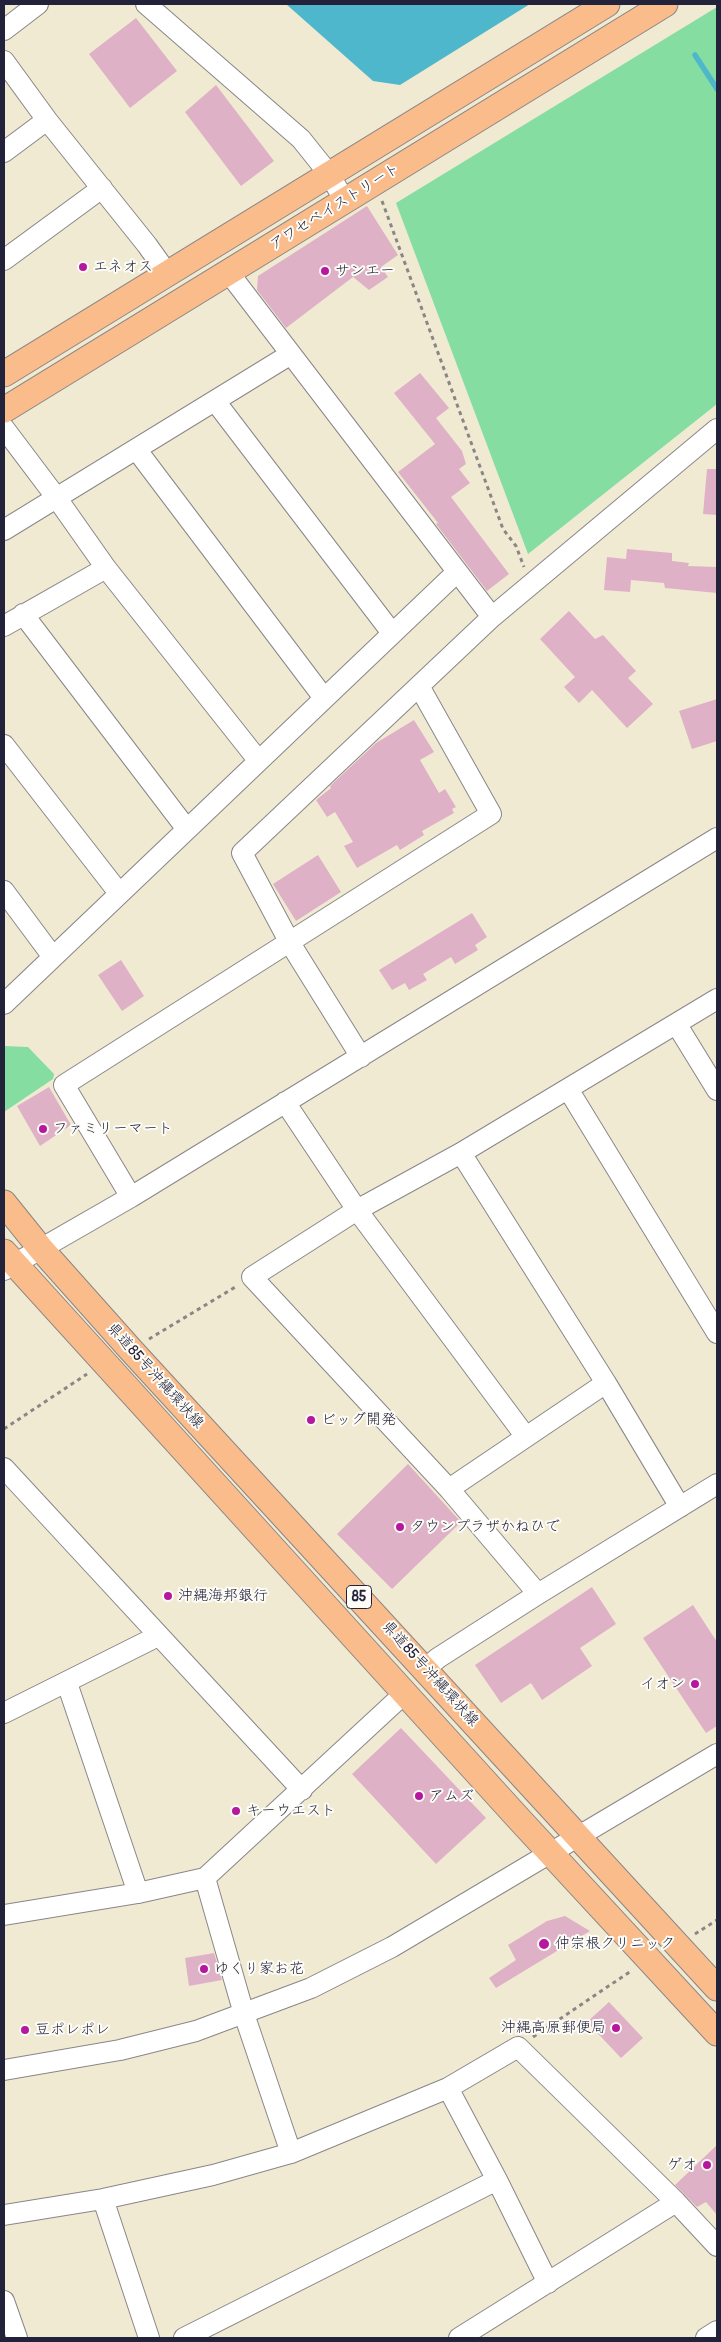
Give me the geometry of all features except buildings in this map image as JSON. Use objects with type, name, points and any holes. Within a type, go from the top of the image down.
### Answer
[{"type":"main road","name":"アワセベイストリート","points":[[4,374],[607,4]]},
{"type":"main road","name":"アワセベイストリート","points":[[4,410],[665,4]]},
{"type":"main road","name":"県道85号沖縄環状線","points":[[4,1203],[40,1249],[131,1350],[717,1988]]},
{"type":"main road","name":"県道85号沖縄環状線","points":[[7,1262],[103,1363],[406,1692],[717,2033]]},
{"type":"street","points":[[4,30],[38,4]]},
{"type":"street","points":[[146,4],[301,140],[329,174],[346,201]]},
{"type":"street","points":[[4,61],[47,120],[147,245],[167,273]]},
{"type":"street","points":[[4,152],[47,120]]},
{"type":"street","points":[[4,260],[102,188]]},
{"type":"street","points":[[229,273],[492,617]]},
{"type":"street","points":[[4,530],[291,354]]},
{"type":"street","points":[[215,401],[392,633]]},
{"type":"street","points":[[4,428],[106,568],[258,760]]},
{"type":"street","points":[[361,1057],[290,943],[242,853],[492,617],[717,429]]},
{"type":"street","points":[[136,449],[324,698]]},
{"type":"street","points":[[4,626],[106,568]]},
{"type":"street","points":[[4,1004],[186,828],[457,572]]},
{"type":"street","points":[[23,614],[186,828]]},
{"type":"street","points":[[131,1197],[64,1085],[491,814],[419,686]]},
{"type":"street","points":[[4,745],[119,893]]},
{"type":"street","points":[[7,1262],[40,1249],[131,1197],[717,838]]},
{"type":"street","points":[[4,891],[53,957]]},
{"type":"street","points":[[538,1594],[449,1489],[252,1277],[357,1210],[461,1153],[677,1025],[717,999]]},
{"type":"street","points":[[677,1025],[717,1090]]},
{"type":"street","points":[[568,1089],[717,1333]]},
{"type":"street","points":[[285,1102],[357,1210],[526,1437]]},
{"type":"street","points":[[461,1153],[606,1383],[680,1507]]},
{"type":"street","points":[[449,1489],[606,1383]]},
{"type":"street","points":[[4,1468],[302,1790]]},
{"type":"street","points":[[425,1669],[438,1658],[538,1594],[717,1484]]},
{"type":"street","points":[[4,1713],[158,1636]]},
{"type":"street","points":[[67,1683],[138,1894]]},
{"type":"street","points":[[4,1912],[138,1894],[205,1878],[406,1692]]},
{"type":"street","points":[[4,2070],[120,2050],[196,2031],[311,1988],[392,1947],[579,1838],[717,1754]]},
{"type":"street","points":[[205,1878],[244,2014],[291,2153]]},
{"type":"street","points":[[4,2215],[103,2199],[213,2175],[291,2153],[448,2088],[518,2047],[676,2202],[717,2246]]},
{"type":"street","points":[[448,2088],[497,2180],[548,2283]]},
{"type":"street","points":[[184,2338],[497,2180]]},
{"type":"street","points":[[103,2199],[149,2338]]},
{"type":"street","points":[[459,2338],[676,2202]]},
{"type":"street","points":[[4,2301],[17,2338]]},
{"type":"street","points":[[706,2338],[717,2331]]},
{"type":"path","points":[[381,198],[503,529],[516,546],[530,585]]},
{"type":"path","points":[[131,1350],[252,1277]]},
{"type":"path","points":[[4,1429],[103,1363]]},
{"type":"path","points":[[518,2047],[649,1958]]},
{"type":"green space","points":[[717,7],[717,404],[528,554],[396,203]]},
{"type":"green space","points":[[4,1046],[28,1047],[54,1074],[53,1079],[4,1112]]},
{"type":"water","points":[[286,4],[530,4],[400,85],[373,81]]},
{"type":"waterway","points":[[695,55],[717,89]]},
{"type":"place","name":"エネオス","points":[[83,267]]},
{"type":"place","name":"サンエー","points":[[325,271]]},
{"type":"place","name":"ファミリーマート","points":[[43,1129]]},
{"type":"place","name":"ビッグ開発","points":[[311,1420]]},
{"type":"place","name":"タウンプラザかねひで","points":[[400,1527]]},
{"type":"place","name":"沖縄海邦銀行","points":[[168,1596]]},
{"type":"place","name":"イオン","points":[[695,1684]]},
{"type":"place","name":"アムズ","points":[[419,1796]]},
{"type":"place","name":"キーウエスト","points":[[236,1811]]},
{"type":"place","name":"仲宗根クリニック","points":[[544,1944]]},
{"type":"place","name":"ゆくり家お花","points":[[204,1969]]},
{"type":"place","name":"沖縄高原郵便局","points":[[616,2028]]},
{"type":"place","name":"豆ポレポレ","points":[[25,2030]]},
{"type":"place","name":"ゲオ","points":[[707,2165]]}]
